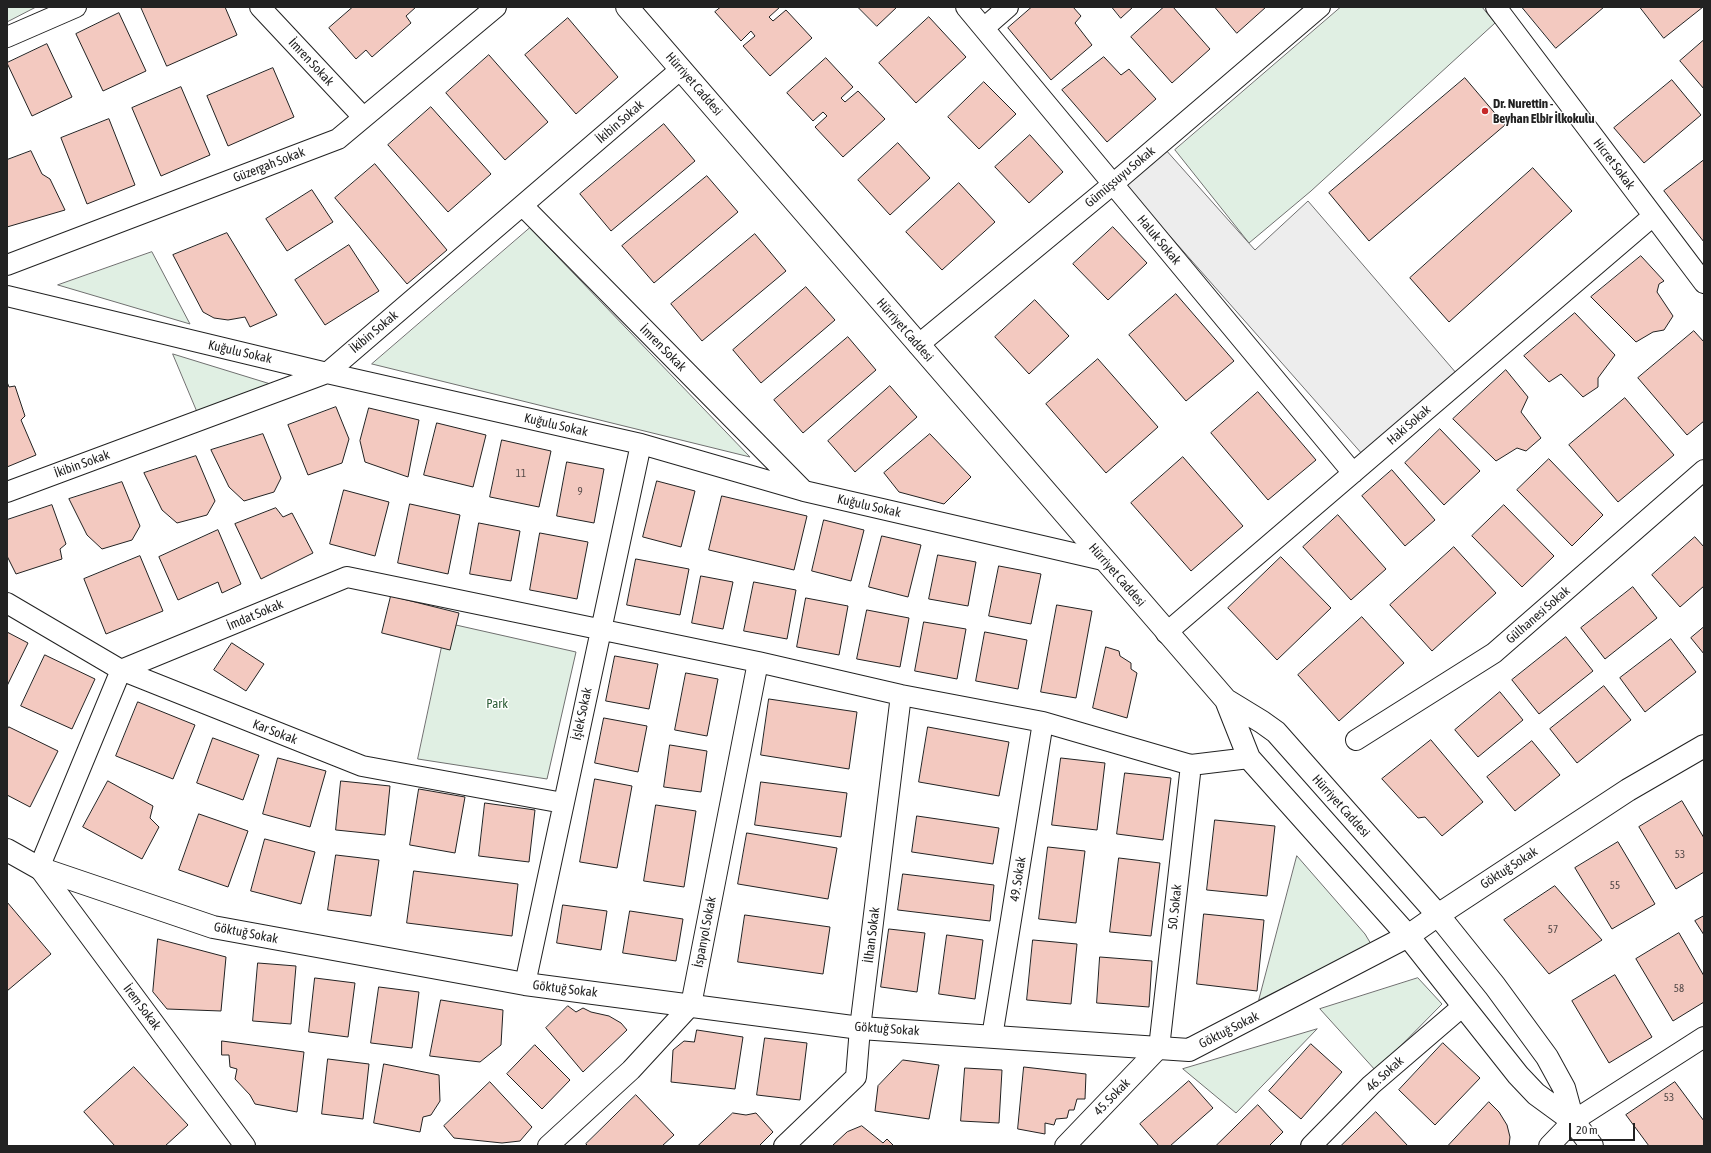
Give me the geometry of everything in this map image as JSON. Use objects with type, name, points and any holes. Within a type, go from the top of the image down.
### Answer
[{"type":"main road","name":"Hürriyet Caddesi","points":[[627,7],[1166,633],[1226,700],[1276,732],[1438,915],[1495,986],[1546,1057],[1564,1088],[1573,1121],[1592,1146]]},
{"type":"main road","points":[[1226,700],[1249,758],[1408,936],[1518,1075],[1536,1094],[1573,1121]]},
{"type":"main road","name":"Göktuğ Sokak","points":[[7,850],[39,868],[214,927],[525,984],[860,1028],[1189,1050],[1408,936],[1628,790],[1704,746]]},
{"type":"street","points":[[7,37],[76,7]]},
{"type":"street","name":"İmren Sokak","points":[[260,7],[363,117]]},
{"type":"street","name":"Güzergah Sokak","points":[[7,265],[338,139],[496,7]]},
{"type":"street","name":"Haluk Sokak","points":[[966,7],[1353,473]]},
{"type":"street","points":[[984,28],[1008,7]]},
{"type":"street","name":"Gümüşsuyu Sokak","points":[[918,345],[1112,184],[1320,7]]},
{"type":"street","name":"Hicret Sokak","points":[[1496,7],[1704,283]]},
{"type":"street","name":"İkibin Sokak","points":[[7,492],[327,373],[681,69]]},
{"type":"street","name":"İmren Sokak","points":[[523,206],[804,491]]},
{"type":"street","name":"Haki Sokak","points":[[1166,633],[1653,216]]},
{"type":"street","name":"Kuğulu Sokak","points":[[7,296],[327,373],[641,444],[804,491],[1103,560]]},
{"type":"street","name":"İşlek Sokak","points":[[525,984],[600,629],[641,444]]},
{"type":"street","name":"Gülhanesi Sokak","points":[[1356,740],[1494,653],[1704,470]]},
{"type":"street","name":"İmdat Sokak","points":[[121,670],[347,577],[758,662],[901,695],[1043,722],[1191,765]]},
{"type":"street","name":"Kar Sokak","points":[[7,603],[121,670],[362,766],[563,803]]},
{"type":"street","name":"İspanyol Sokak","points":[[691,1005],[758,662]]},
{"type":"street","points":[[39,868],[121,670]]},
{"type":"street","name":"İlhan Sokak","points":[[784,1146],[856,1077],[860,1028],[901,695]]},
{"type":"street","name":"49. Sokak","points":[[992,1037],[1043,722]]},
{"type":"street","points":[[1191,765],[1249,758]]},
{"type":"street","name":"50. Sokak","points":[[1159,1048],[1191,765]]},
{"type":"street","name":"İrem Sokak","points":[[39,868],[246,1146]]},
{"type":"street","points":[[548,1146],[631,1070],[691,1005]]},
{"type":"street","name":"46. Sokak","points":[[1311,1146],[1371,1085],[1463,1006]]},
{"type":"street","points":[[1549,1146],[1573,1121],[1704,1037]]},
{"type":"street","name":"45. Sokak","points":[[1065,1146],[1159,1048]]},
{"type":"green space","points":[[7,7],[36,7],[7,22]]},
{"type":"green space","points":[[1341,7],[1482,7],[1495,23],[1311,191],[1249,243],[1175,150]]},
{"type":"green space","points":[[530,228],[750,457],[372,364]]},
{"type":"green space","points":[[152,252],[190,324],[58,285]]},
{"type":"green space","points":[[173,354],[277,386],[200,418]]},
{"type":"green space","name":"Park","points":[[447,623],[576,652],[547,779],[418,759]]},
{"type":"green space","points":[[1297,856],[1365,934],[1371,944],[1259,1000]]},
{"type":"green space","points":[[1418,978],[1442,1004],[1376,1071],[1320,1009]]},
{"type":"green space","points":[[1317,1029],[1236,1113],[1183,1069]]},
{"type":"shaded area","points":[[1165,149],[1255,250],[1308,201],[1457,374],[1363,455],[1124,184]]},
{"type":"building","points":[[141,7],[225,7],[237,35],[167,66]]},
{"type":"building","points":[[353,7],[416,7],[406,16],[411,23],[372,57],[366,50],[356,59],[329,28]]},
{"type":"building","points":[[721,7],[780,7],[769,17],[773,21],[786,10],[812,38],[770,76],[743,46],[755,36],[751,31],[741,41],[715,12]]},
{"type":"building","points":[[858,7],[897,7],[877,26]]},
{"type":"building","points":[[1032,7],[1073,7],[1081,16],[1075,23],[1092,45],[1051,80],[1008,28]]},
{"type":"building","points":[[1112,7],[1133,7],[1121,18]]},
{"type":"building","points":[[1164,7],[1173,7],[1210,49],[1172,83],[1131,37]]},
{"type":"building","points":[[1215,7],[1266,7],[1237,33]]},
{"type":"building","points":[[1522,7],[1604,7],[1556,48]]},
{"type":"building","points":[[1640,7],[1703,7],[1664,38]]},
{"type":"building","points":[[119,13],[146,71],[103,91],[76,34]]},
{"type":"building","points":[[929,17],[966,57],[916,103],[879,63]]},
{"type":"building","points":[[568,18],[618,77],[576,114],[525,55]]},
{"type":"building","points":[[1704,40],[1704,89],[1680,61]]},
{"type":"building","points":[[47,44],[72,97],[32,116],[7,63]]},
{"type":"building","points":[[489,55],[548,122],[505,160],[446,93]]},
{"type":"building","points":[[1104,57],[1121,75],[1129,69],[1156,99],[1107,142],[1062,90]]},
{"type":"building","points":[[826,58],[853,87],[841,98],[845,102],[858,91],[885,119],[843,157],[815,127],[827,116],[823,112],[813,121],[787,93]]},
{"type":"building","points":[[273,68],[294,117],[228,146],[207,96]]},
{"type":"building","points":[[1465,78],[1505,125],[1369,241],[1329,193]]},
{"type":"building","points":[[1672,80],[1701,115],[1644,163],[1614,128]]},
{"type":"building","points":[[984,82],[1016,114],[979,149],[948,117]]},
{"type":"building","points":[[181,87],[210,155],[161,176],[132,108]]},
{"type":"building","points":[[431,107],[491,174],[448,212],[388,145]]},
{"type":"building","points":[[109,119],[135,185],[87,204],[61,138]]},
{"type":"building","points":[[664,124],[695,161],[611,231],[580,194]]},
{"type":"building","points":[[1030,135],[1063,172],[1029,203],[995,167]]},
{"type":"building","points":[[898,143],[930,178],[890,215],[858,180]]},
{"type":"building","points":[[31,151],[42,174],[50,179],[65,210],[7,227],[7,160]]},
{"type":"building","points":[[1704,160],[1704,242],[1664,191]]},
{"type":"building","points":[[375,164],[447,250],[407,284],[335,198]]},
{"type":"building","points":[[1533,168],[1572,211],[1449,322],[1410,278]]},
{"type":"building","points":[[707,176],[738,212],[654,283],[622,246]]},
{"type":"building","points":[[959,183],[995,222],[942,270],[906,232]]},
{"type":"building","points":[[312,190],[333,222],[287,251],[266,219]]},
{"type":"building","points":[[1113,227],[1147,263],[1108,300],[1073,264]]},
{"type":"building","points":[[227,233],[277,315],[250,327],[245,317],[228,320],[214,318],[203,312],[173,255]]},
{"type":"building","points":[[755,234],[786,271],[702,341],[671,304]]},
{"type":"building","points":[[349,245],[379,291],[325,325],[295,280]]},
{"type":"building","points":[[1641,256],[1664,281],[1659,284],[1657,292],[1673,316],[1664,330],[1653,332],[1636,342],[1591,297]]},
{"type":"building","points":[[806,287],[835,320],[761,383],[733,350]]},
{"type":"building","points":[[1176,294],[1234,361],[1186,401],[1129,335]]},
{"type":"building","points":[[1035,300],[1069,336],[1029,374],[995,337]]},
{"type":"building","points":[[1575,313],[1615,355],[1598,378],[1598,387],[1583,397],[1561,374],[1549,382],[1524,356]]},
{"type":"building","points":[[1694,331],[1704,342],[1704,421],[1687,435],[1638,378]]},
{"type":"building","points":[[848,337],[876,370],[803,433],[774,400]]},
{"type":"building","points":[[1098,359],[1158,427],[1106,473],[1046,404]]},
{"type":"building","points":[[1506,370],[1528,397],[1521,412],[1541,438],[1526,451],[1517,448],[1496,461],[1453,419]]},
{"type":"building","points":[[7,382],[9,387],[15,386],[25,416],[21,420],[36,455],[7,467]]},
{"type":"building","points":[[890,386],[917,417],[855,472],[828,441]]},
{"type":"building","points":[[1258,392],[1316,460],[1268,500],[1211,433]]},
{"type":"building","points":[[1625,398],[1674,455],[1618,502],[1569,445]]},
{"type":"building","points":[[336,407],[349,439],[342,463],[308,475],[288,425]]},
{"type":"building","points":[[369,408],[419,420],[408,477],[365,462],[360,441]]},
{"type":"building","points":[[437,423],[486,435],[473,487],[424,475]]},
{"type":"building","points":[[1440,429],[1480,471],[1444,505],[1405,463]]},
{"type":"building","points":[[263,434],[281,478],[274,492],[244,501],[229,487],[211,450]]},
{"type":"building","points":[[930,434],[971,477],[944,504],[899,492],[884,473]]},
{"type":"building","points":[[502,440],[551,451],[539,507],[490,497]]},
{"type":"building","points":[[196,456],[215,501],[207,515],[177,523],[162,510],[144,473]]},
{"type":"building","points":[[1183,457],[1243,526],[1191,571],[1131,503]]},
{"type":"building","points":[[1549,459],[1603,515],[1572,546],[1517,490]]},
{"type":"building","points":[[567,462],[604,469],[594,523],[557,516]]},
{"type":"building","points":[[1392,470],[1435,520],[1405,546],[1362,496]]},
{"type":"building","points":[[657,481],[695,491],[681,547],[643,537]]},
{"type":"building","points":[[122,482],[140,526],[132,540],[102,549],[87,535],[69,499]]},
{"type":"building","points":[[344,490],[389,502],[375,556],[330,544]]},
{"type":"building","points":[[722,496],[807,516],[794,570],[709,550]]},
{"type":"building","points":[[410,504],[460,515],[448,574],[398,563]]},
{"type":"building","points":[[52,505],[66,544],[60,549],[62,559],[16,574],[7,556],[7,520]]},
{"type":"building","points":[[1504,505],[1554,556],[1522,587],[1472,536]]},
{"type":"building","points":[[276,508],[283,517],[292,513],[313,553],[261,579],[235,524]]},
{"type":"building","points":[[1338,515],[1386,569],[1351,600],[1303,547]]},
{"type":"building","points":[[824,520],[864,530],[851,581],[812,571]]},
{"type":"building","points":[[479,523],[520,531],[511,581],[470,574]]},
{"type":"building","points":[[218,530],[241,584],[222,593],[218,582],[178,600],[159,557]]},
{"type":"building","points":[[540,533],[588,542],[577,599],[530,590]]},
{"type":"building","points":[[882,536],[921,545],[908,597],[869,587]]},
{"type":"building","points":[[1695,537],[1704,547],[1704,586],[1680,607],[1652,575]]},
{"type":"building","points":[[1454,547],[1496,593],[1432,651],[1390,605]]},
{"type":"building","points":[[938,555],[976,562],[968,606],[929,599]]},
{"type":"building","points":[[140,556],[163,611],[106,634],[84,579]]},
{"type":"building","points":[[1281,557],[1331,608],[1277,660],[1228,608]]},
{"type":"building","points":[[636,559],[689,569],[680,615],[627,605]]},
{"type":"building","points":[[999,566],[1041,574],[1031,624],[989,616]]},
{"type":"building","points":[[701,576],[733,582],[723,629],[692,623]]},
{"type":"building","points":[[754,582],[796,590],[787,639],[744,631]]},
{"type":"building","points":[[1633,587],[1657,618],[1605,659],[1581,628]]},
{"type":"building","points":[[391,596],[459,613],[450,650],[382,633]]},
{"type":"building","points":[[806,598],[848,606],[839,655],[797,647]]},
{"type":"building","points":[[1057,605],[1092,611],[1076,698],[1041,692]]},
{"type":"building","points":[[867,610],[909,618],[900,667],[857,659]]},
{"type":"building","points":[[1362,617],[1404,663],[1339,721],[1298,675]]},
{"type":"building","points":[[924,622],[966,629],[957,679],[915,671]]},
{"type":"building","points":[[1704,627],[1704,654],[1691,638]]},
{"type":"building","points":[[7,632],[28,643],[7,686]]},
{"type":"building","points":[[985,632],[1027,640],[1018,689],[976,681]]},
{"type":"building","points":[[1566,637],[1593,671],[1539,714],[1512,680]]},
{"type":"building","points":[[1671,639],[1696,672],[1645,712],[1620,678]]},
{"type":"building","points":[[232,643],[264,664],[246,691],[214,670]]},
{"type":"building","points":[[1106,647],[1119,651],[1120,656],[1131,663],[1131,669],[1137,673],[1127,718],[1093,708]]},
{"type":"building","points":[[45,655],[95,679],[72,729],[21,706]]},
{"type":"building","points":[[615,656],[658,664],[649,709],[606,701]]},
{"type":"building","points":[[686,673],[718,679],[707,736],[675,730]]},
{"type":"building","points":[[1604,686],[1631,720],[1577,763],[1550,729]]},
{"type":"building","points":[[1500,692],[1523,720],[1478,757],[1455,730]]},
{"type":"building","points":[[769,699],[857,712],[849,769],[761,755]]},
{"type":"building","points":[[138,702],[195,725],[173,779],[116,756]]},
{"type":"building","points":[[604,718],[647,726],[638,772],[595,763]]},
{"type":"building","points":[[9,727],[58,751],[30,807],[7,795],[7,730]]},
{"type":"building","points":[[928,727],[1009,742],[999,796],[919,782]]},
{"type":"building","points":[[213,738],[259,755],[243,800],[197,783]]},
{"type":"building","points":[[1431,740],[1483,802],[1442,836],[1425,817],[1418,818],[1382,779]]},
{"type":"building","points":[[1532,741],[1560,775],[1515,811],[1487,777]]},
{"type":"building","points":[[670,745],[707,751],[701,792],[664,787]]},
{"type":"building","points":[[278,758],[326,771],[310,827],[263,814]]},
{"type":"building","points":[[1061,758],[1105,763],[1097,830],[1052,825]]},
{"type":"building","points":[[1125,773],[1171,778],[1163,840],[1117,834]]},
{"type":"building","points":[[595,779],[632,786],[617,868],[580,862]]},
{"type":"building","points":[[108,781],[153,806],[150,818],[159,827],[142,859],[83,827]]},
{"type":"building","points":[[341,781],[390,786],[385,835],[336,830]]},
{"type":"building","points":[[761,782],[847,793],[841,837],[755,825]]},
{"type":"building","points":[[419,789],[465,797],[455,853],[410,845]]},
{"type":"building","points":[[1682,801],[1704,838],[1704,872],[1676,889],[1639,827]]},
{"type":"building","points":[[485,803],[535,810],[529,862],[479,856]]},
{"type":"building","points":[[656,805],[696,811],[684,887],[644,881]]},
{"type":"building","points":[[199,814],[248,831],[228,887],[179,870]]},
{"type":"building","points":[[917,816],[999,828],[993,864],[912,852]]},
{"type":"building","points":[[1215,820],[1275,826],[1267,896],[1207,890]]},
{"type":"building","points":[[747,833],[837,848],[828,899],[738,884]]},
{"type":"building","points":[[265,839],[315,852],[301,904],[251,891]]},
{"type":"building","points":[[1618,842],[1655,904],[1612,929],[1575,868]]},
{"type":"building","points":[[1048,847],[1085,851],[1076,923],[1039,919]]},
{"type":"building","points":[[336,855],[379,860],[371,916],[328,910]]},
{"type":"building","points":[[1119,858],[1160,863],[1151,936],[1110,932]]},
{"type":"building","points":[[414,871],[518,884],[512,936],[407,923]]},
{"type":"building","points":[[903,874],[994,885],[990,921],[898,910]]},
{"type":"building","points":[[1555,886],[1602,940],[1549,974],[1504,920]]},
{"type":"building","points":[[7,902],[51,954],[7,991]]},
{"type":"building","points":[[563,905],[607,911],[601,950],[557,943]]},
{"type":"building","points":[[630,911],[683,919],[676,961],[623,953]]},
{"type":"building","points":[[1204,914],[1264,920],[1257,991],[1197,984]]},
{"type":"building","points":[[745,915],[830,927],[823,974],[738,962]]},
{"type":"building","points":[[1704,916],[1704,935],[1695,921]]},
{"type":"building","points":[[889,929],[925,933],[917,992],[881,987]]},
{"type":"building","points":[[1679,933],[1704,976],[1704,1002],[1673,1021],[1636,959]]},
{"type":"building","points":[[947,935],[983,940],[975,999],[939,994]]},
{"type":"building","points":[[158,939],[226,957],[221,1011],[167,1009],[153,992]]},
{"type":"building","points":[[1033,940],[1077,944],[1071,1004],[1027,1000]]},
{"type":"building","points":[[1100,957],[1152,961],[1149,1007],[1097,1003]]},
{"type":"building","points":[[258,963],[296,966],[291,1024],[253,1021]]},
{"type":"building","points":[[1615,975],[1652,1037],[1609,1063],[1572,1001]]},
{"type":"building","points":[[315,978],[355,983],[348,1037],[309,1032]]},
{"type":"building","points":[[379,987],[419,992],[412,1048],[371,1043]]},
{"type":"building","points":[[441,1000],[503,1010],[501,1045],[480,1062],[430,1056]]},
{"type":"building","points":[[568,1006],[576,1012],[583,1008],[591,1012],[609,1016],[621,1023],[627,1030],[583,1072],[546,1028]]},
{"type":"building","points":[[697,1030],[743,1037],[735,1089],[671,1082],[673,1050],[684,1041],[694,1042]]},
{"type":"building","points":[[765,1038],[807,1043],[800,1100],[757,1095]]},
{"type":"building","points":[[222,1041],[304,1052],[297,1112],[255,1104],[250,1095],[235,1079],[237,1069],[230,1067],[229,1055],[222,1055]]},
{"type":"building","points":[[1443,1043],[1480,1078],[1435,1125],[1399,1090]]},
{"type":"building","points":[[1311,1044],[1342,1072],[1301,1119],[1269,1091]]},
{"type":"building","points":[[535,1045],[570,1080],[542,1109],[507,1074]]},
{"type":"building","points":[[328,1059],[369,1064],[363,1119],[322,1114]]},
{"type":"building","points":[[903,1060],[939,1065],[929,1119],[875,1111],[878,1086]]},
{"type":"building","points":[[384,1064],[439,1075],[440,1101],[431,1115],[423,1117],[420,1132],[374,1123]]},
{"type":"building","points":[[134,1067],[188,1125],[165,1146],[115,1146],[84,1112]]},
{"type":"building","points":[[1024,1067],[1086,1074],[1085,1099],[1077,1099],[1074,1110],[1069,1110],[1067,1118],[1056,1119],[1054,1125],[1045,1123],[1045,1134],[1018,1129]]},
{"type":"building","points":[[965,1068],[1002,1070],[999,1123],[961,1121]]},
{"type":"building","points":[[1189,1081],[1213,1108],[1170,1146],[1159,1146],[1140,1124]]},
{"type":"building","points":[[490,1082],[532,1127],[520,1141],[502,1143],[454,1138],[444,1126]]},
{"type":"building","points":[[1675,1082],[1704,1121],[1704,1146],[1649,1146],[1626,1115]]},
{"type":"building","points":[[636,1095],[674,1135],[662,1146],[588,1146],[586,1144]]},
{"type":"building","points":[[1489,1102],[1499,1112],[1507,1125],[1510,1137],[1509,1146],[1448,1146]]},
{"type":"building","points":[[1258,1105],[1283,1132],[1269,1146],[1216,1146]]},
{"type":"building","points":[[1376,1112],[1408,1146],[1341,1146]]},
{"type":"building","points":[[733,1113],[746,1115],[756,1113],[773,1132],[759,1146],[698,1146]]},
{"type":"building","points":[[862,1126],[883,1143],[887,1139],[894,1146],[832,1146],[847,1132]]},
{"type":"place","name":"Dr. Nurettin - Beyhan Elbir İlkokulu","points":[[1485,111]]}]
